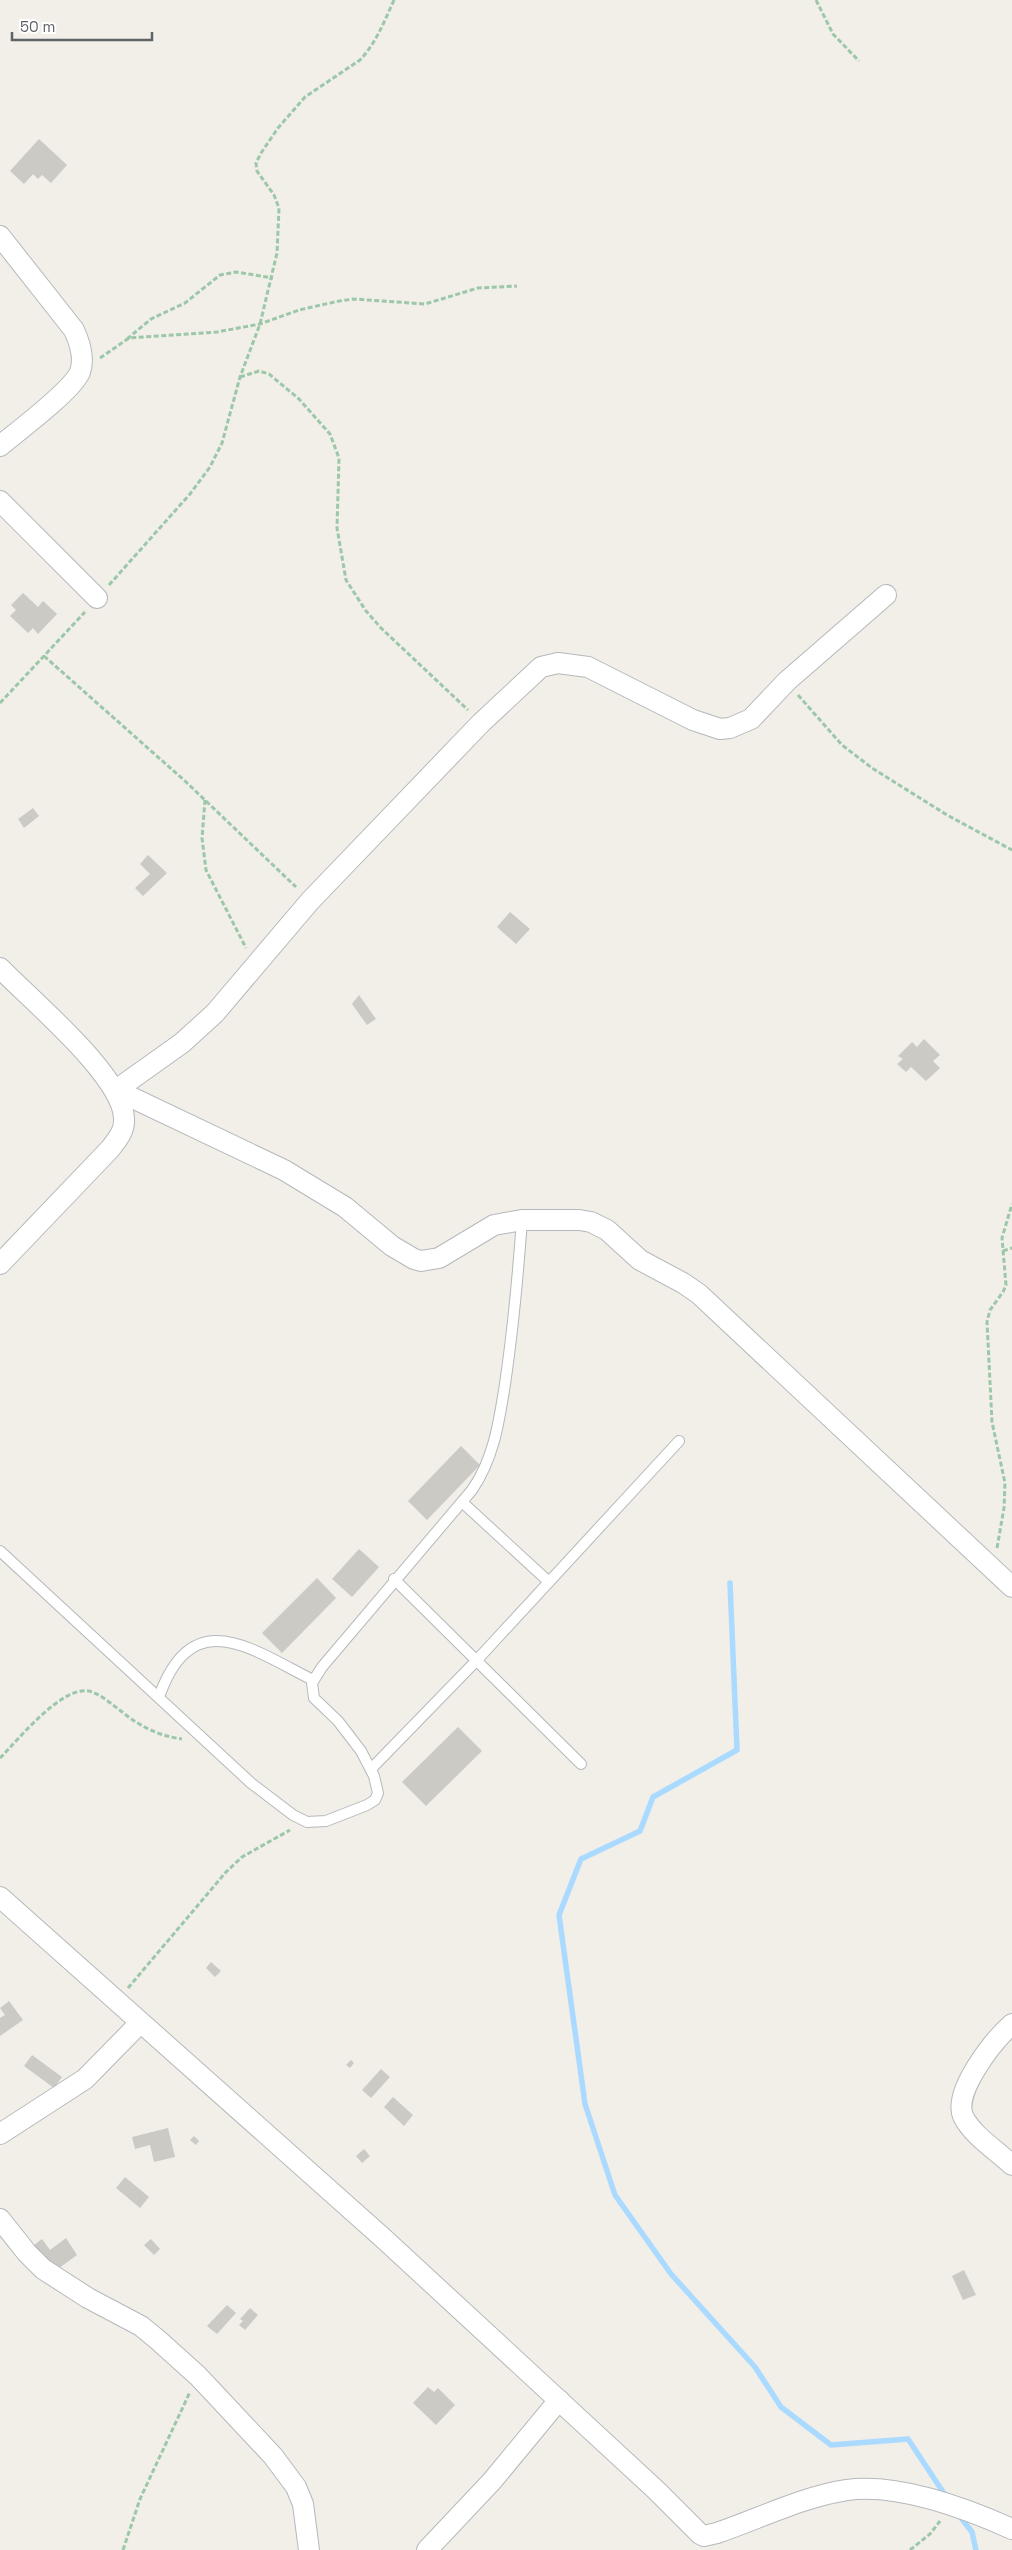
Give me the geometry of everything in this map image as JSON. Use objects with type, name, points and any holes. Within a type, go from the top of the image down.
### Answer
[{"type":"street","points":[[0,236],[74,330],[80,342],[82,363],[72,382],[0,446]]},
{"type":"street","points":[[0,501],[97,598]]},
{"type":"street","points":[[116,1090],[182,1043],[215,1013],[310,901],[481,723],[535,672],[550,664],[567,663],[588,667],[693,720],[720,729],[742,725],[751,719],[787,681],[886,595]]},
{"type":"street","points":[[0,968],[94,1061],[116,1090],[124,1119],[117,1141],[87,1176],[0,1264]]},
{"type":"street","points":[[116,1090],[284,1170],[345,1207],[392,1246],[421,1261],[439,1258],[494,1226],[522,1220],[580,1220],[600,1226],[612,1234],[640,1260],[683,1282],[699,1294],[882,1467],[994,1568],[1012,1587]]},
{"type":"street","points":[[0,1896],[140,2023],[282,2147],[559,2400],[656,2490],[693,2528],[700,2543],[819,2497],[846,2490],[883,2491],[951,2504],[1012,2529]]},
{"type":"street","points":[[0,2134],[85,2079],[140,2023]]},
{"type":"street","points":[[1012,2024],[979,2064],[966,2086],[961,2104],[966,2120],[1012,2165]]},
{"type":"street","points":[[0,2218],[43,2270],[88,2298],[141,2326],[198,2376],[273,2456],[296,2487],[306,2517],[309,2550]]},
{"type":"street","points":[[427,2550],[492,2481],[559,2400]]},
{"type":"lane","points":[[0,1551],[202,1738],[271,1800],[293,1815],[307,1822],[326,1822],[372,1803],[378,1797],[378,1788],[371,1769],[351,1737],[314,1698],[311,1688],[313,1680],[394,1580],[462,1502],[481,1476],[494,1446],[512,1336],[522,1220]]},
{"type":"lane","points":[[371,1769],[477,1660],[679,1441]]},
{"type":"lane","points":[[462,1502],[550,1582]]},
{"type":"lane","points":[[394,1580],[581,1764]]},
{"type":"lane","points":[[159,1697],[166,1678],[179,1659],[199,1644],[216,1640],[244,1646],[313,1680]]},
{"type":"path","points":[[0,703],[97,598],[202,479],[222,442],[240,377],[260,324],[272,278],[280,227],[279,208],[274,195],[257,171],[256,163],[278,128],[305,97],[360,60],[367,52],[377,37],[394,0]]},
{"type":"path","points":[[816,0],[833,34],[859,61]]},
{"type":"path","points":[[82,363],[103,357],[151,319],[185,303],[220,275],[236,272],[272,278]]},
{"type":"path","points":[[127,339],[217,332],[260,324],[298,310],[339,301],[354,299],[426,304],[478,288],[517,286]]},
{"type":"path","points":[[240,377],[259,371],[269,374],[299,399],[330,434],[339,458],[338,541],[343,573],[351,590],[381,628],[481,723]]},
{"type":"path","points":[[44,656],[205,800],[310,901]]},
{"type":"path","points":[[787,681],[842,745],[872,768],[947,815],[1012,850]]},
{"type":"path","points":[[205,800],[202,838],[206,870],[255,964]]},
{"type":"path","points":[[994,1568],[1004,1508],[1005,1483],[991,1414],[987,1322],[990,1310],[1004,1292],[1006,1285],[1002,1238],[1012,1204]]},
{"type":"path","points":[[1003,1252],[1012,1248]]},
{"type":"path","points":[[0,1758],[51,1706],[81,1690],[96,1693],[131,1720],[153,1732],[173,1738],[202,1738]]},
{"type":"path","points":[[116,2001],[226,1872],[242,1857],[266,1842],[307,1822]]},
{"type":"path","points":[[123,2550],[140,2499],[198,2376]]},
{"type":"path","points":[[910,2550],[934,2529],[951,2504]]},
{"type":"building","points":[[39,139],[67,165],[51,183],[42,175],[38,179],[33,174],[24,184],[10,171]]},
{"type":"building","points":[[23,593],[38,607],[43,601],[57,614],[38,634],[33,628],[28,633],[10,616],[16,610],[11,605]]},
{"type":"building","points":[[33,808],[39,816],[24,828],[18,819]]},
{"type":"building","points":[[148,855],[167,873],[143,896],[135,888],[150,874],[140,864]]},
{"type":"building","points":[[510,912],[530,929],[516,944],[497,927]]},
{"type":"building","points":[[359,995],[376,1019],[367,1025],[352,1004]]},
{"type":"building","points":[[924,1039],[940,1055],[933,1061],[940,1068],[926,1081],[911,1067],[906,1072],[897,1064],[903,1059],[898,1056],[912,1042],[917,1047]]},
{"type":"building","points":[[461,1446],[480,1465],[427,1520],[408,1501]]},
{"type":"building","points":[[359,1549],[379,1567],[352,1597],[332,1579]]},
{"type":"building","points":[[317,1578],[336,1598],[282,1653],[262,1633]]},
{"type":"building","points":[[458,1727],[482,1751],[426,1806],[402,1782]]},
{"type":"building","points":[[211,1962],[221,1971],[215,1977],[206,1968]]},
{"type":"building","points":[[9,2001],[23,2020],[0,2036],[0,2018],[5,2015],[0,2008]]},
{"type":"building","points":[[32,2055],[62,2077],[54,2088],[24,2066]]},
{"type":"building","points":[[351,2060],[354,2063],[350,2068],[346,2065]]},
{"type":"building","points":[[381,2069],[390,2077],[371,2098],[362,2090]]},
{"type":"building","points":[[393,2097],[413,2115],[404,2126],[384,2107]]},
{"type":"building","points":[[168,2128],[175,2157],[154,2162],[150,2145],[135,2149],[132,2137]]},
{"type":"building","points":[[194,2136],[199,2141],[196,2145],[190,2140]]},
{"type":"building","points":[[364,2149],[370,2156],[362,2163],[356,2156]]},
{"type":"building","points":[[125,2177],[149,2197],[140,2208],[116,2188]]},
{"type":"building","points":[[66,2238],[77,2255],[55,2271],[30,2248],[42,2239],[50,2250]]},
{"type":"building","points":[[151,2239],[160,2249],[154,2255],[144,2245]]},
{"type":"building","points":[[964,2270],[976,2295],[963,2300],[952,2276]]},
{"type":"building","points":[[227,2305],[236,2313],[217,2334],[207,2326]]},
{"type":"building","points":[[250,2308],[258,2315],[245,2330],[239,2325],[243,2321],[240,2319]]},
{"type":"building","points":[[428,2387],[434,2392],[438,2388],[455,2405],[436,2425],[413,2403]]},
{"type":"waterway","points":[[730,1583],[737,1750],[653,1797],[640,1831],[581,1859],[559,1915],[585,2104],[615,2195],[671,2274],[755,2367],[781,2407],[831,2445],[908,2439],[947,2498]]},
{"type":"waterway","points":[[958,2514],[972,2532],[976,2550]]}]
